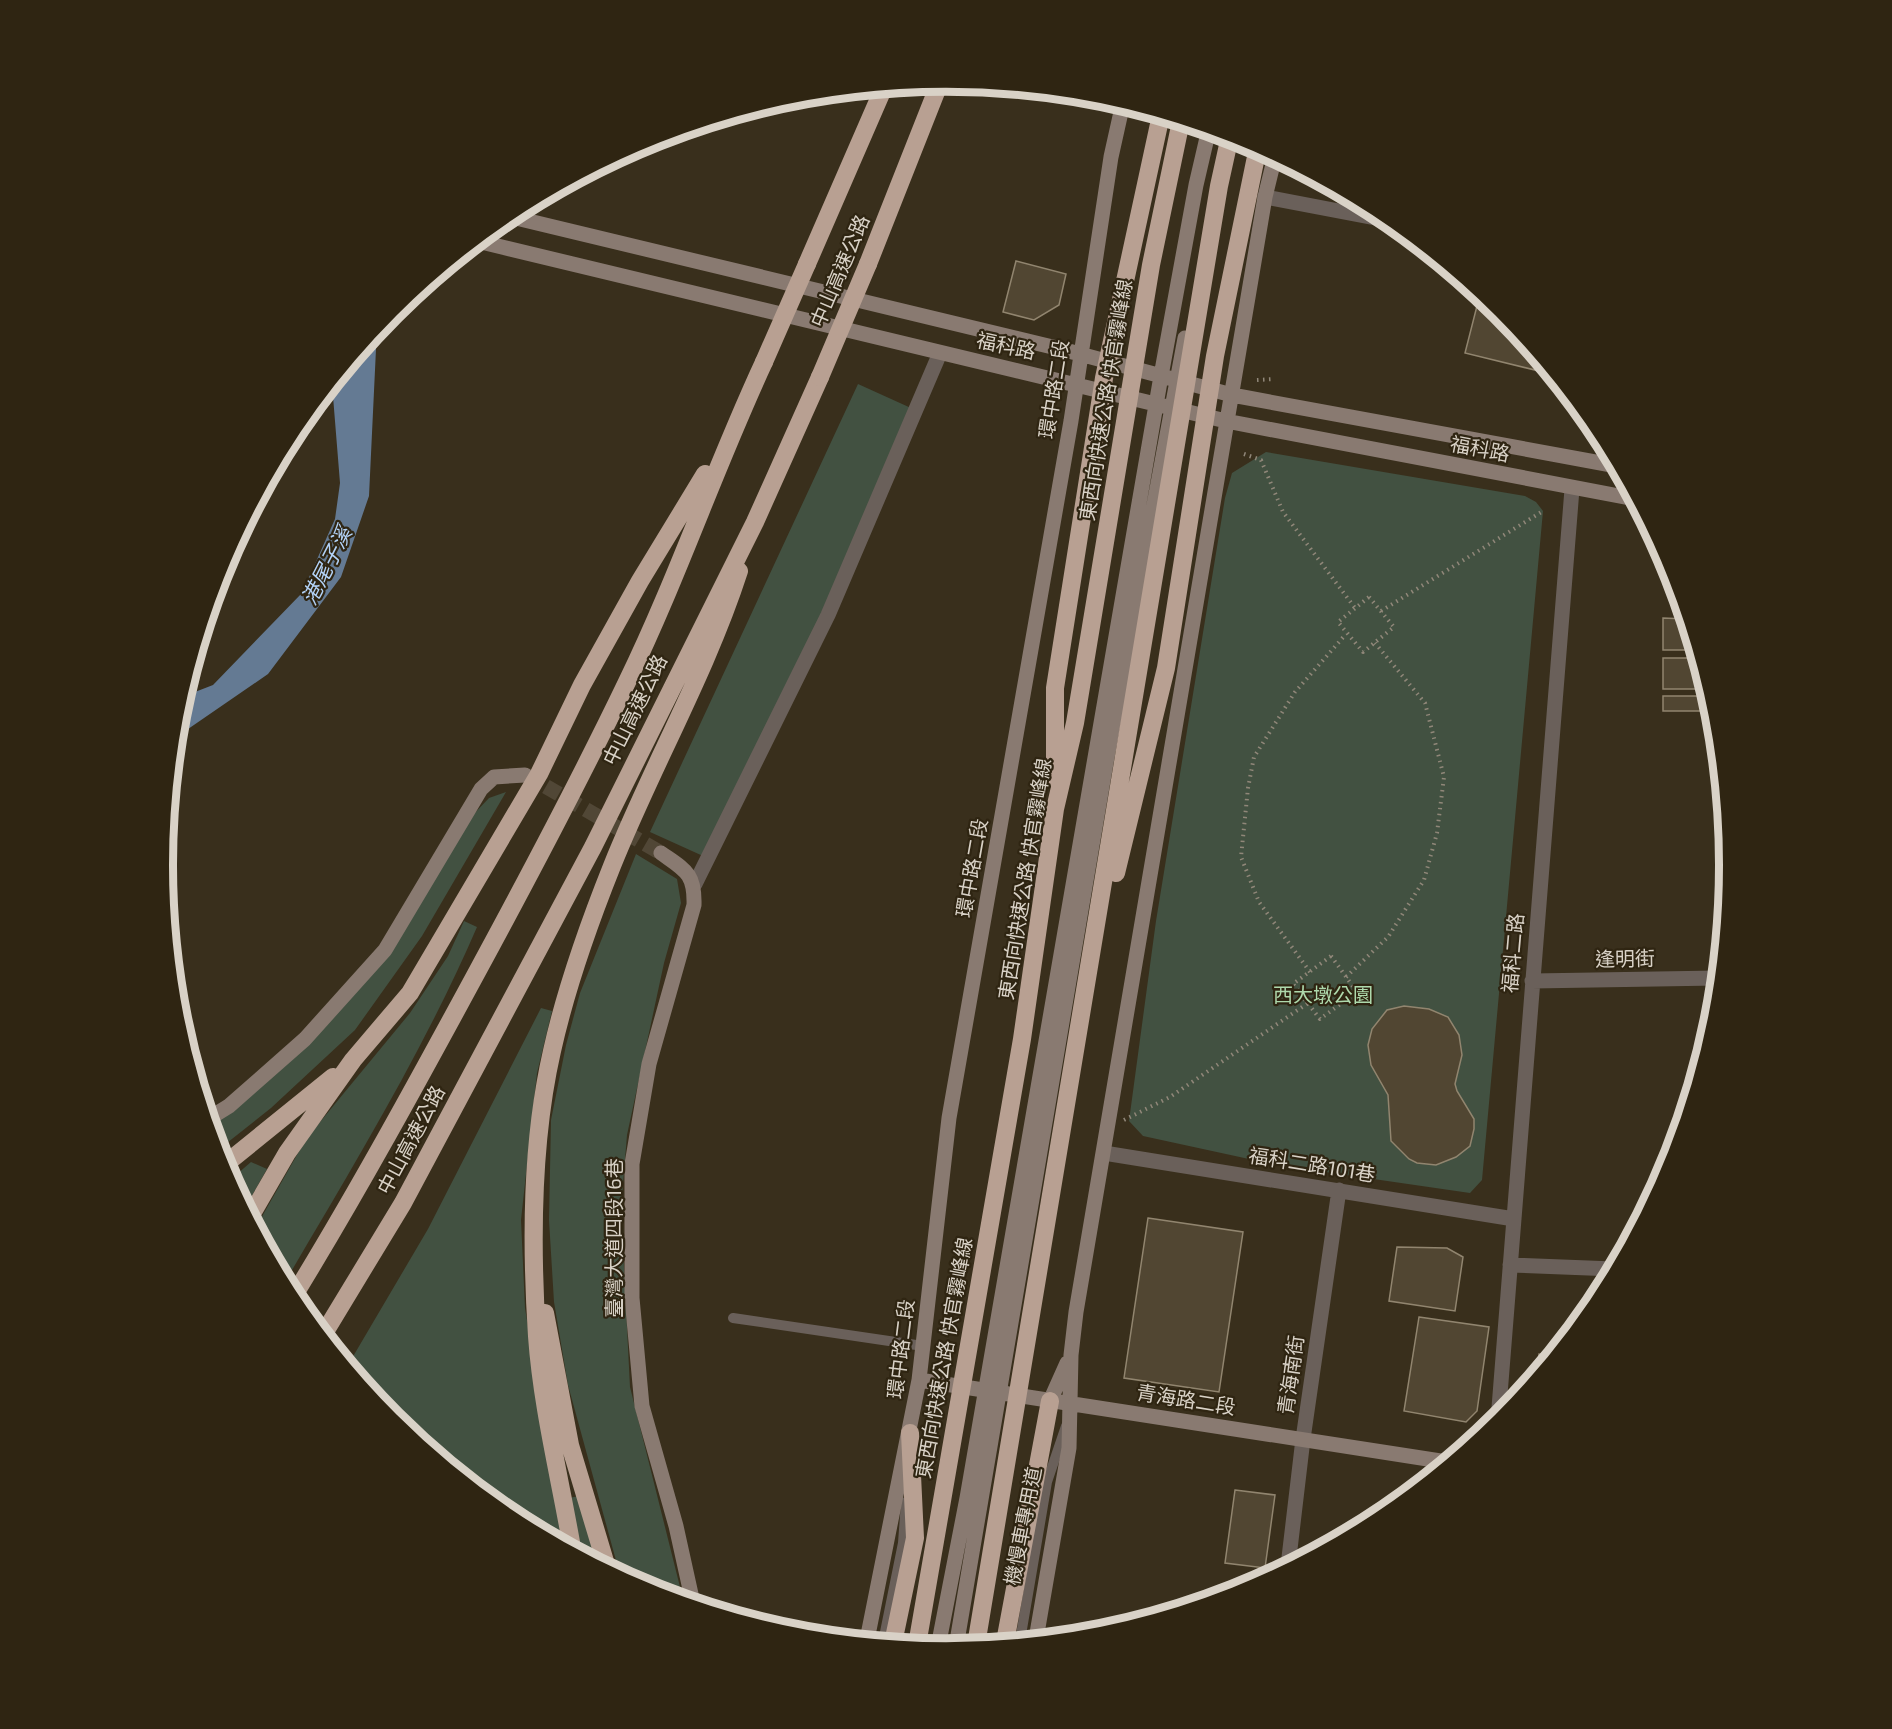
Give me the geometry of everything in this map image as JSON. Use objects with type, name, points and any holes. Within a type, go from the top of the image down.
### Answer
[{"type":"highway","name":"中山高速公路","points":[[328,1328],[403,1203],[570,889],[755,522],[868,264],[936,92]]},
{"type":"highway","name":"中山高速公路","points":[[299,1287],[405,1106],[551,833],[628,680],[670,586],[733,429],[881,94]]},
{"type":"highway","points":[[1055,809],[1055,688],[1104,378],[1159,122]]},
{"type":"highway","name":"東西向快速公路 快官霧峰線","points":[[918,1637],[1020,1050],[1055,809],[1075,723],[1151,265],[1179,128]]},
{"type":"highway","points":[[977,1637],[1219,186],[1228,145]]},
{"type":"highway","points":[[1091,962],[1129,827],[1166,668],[1215,356],[1256,156]]},
{"type":"highway","points":[[255,1209],[287,1153],[353,1060],[410,993],[539,774],[582,684],[640,581],[733,429]]},
{"type":"highway","points":[[571,1540],[537,1339],[534,1255],[540,1130],[551,1054],[562,1010],[612,866],[721,627],[755,522]]},
{"type":"highway","points":[[232,1159],[353,1060]]},
{"type":"highway","points":[[534,1255],[570,1445],[605,1558]]},
{"type":"highway","points":[[1008,1635],[1017,1614],[1050,1401]]},
{"type":"highway","points":[[894,1636],[909,1540],[910,1433]]},
{"type":"street","name":"環中路二段","points":[[868,1633],[919,1380],[949,1118],[1077,383],[1111,157],[1122,112]]},
{"type":"street","points":[[957,1638],[993,1393],[1161,376],[1196,185],[1207,138]]},
{"type":"street","points":[[940,1638],[993,1393],[1106,763],[1223,143]]},
{"type":"street","points":[[1037,1632],[1069,1448],[1068,1404],[1071,1355],[1226,421],[1265,197],[1273,164]]},
{"type":"street","points":[[1265,197],[1366,216]]},
{"type":"street","name":"福科路","points":[[521,219],[1080,354],[1232,395],[1607,464]]},
{"type":"street","name":"福科路","points":[[487,243],[940,353],[1077,383],[1226,421],[1626,498]]},
{"type":"street","points":[[695,884],[828,615],[940,353]]},
{"type":"street","name":"福科二路","points":[[1499,1404],[1572,489]]},
{"type":"street","points":[[215,1115],[229,1106],[304,1039],[385,950],[482,789],[494,777],[525,775]]},
{"type":"street","points":[[661,853],[686,870],[695,884]]},
{"type":"street","name":"臺灣大道四段16巷","points":[[691,1593],[676,1526],[642,1406],[632,1287],[632,1164],[649,1064],[694,905],[695,884]]},
{"type":"street","name":"逢明街","points":[[1532,981],[1710,978]]},
{"type":"street","name":"福科二路101巷","points":[[1104,1153],[1514,1219]]},
{"type":"street","name":"青海南街","points":[[1289,1557],[1303,1439],[1339,1190]]},
{"type":"street","points":[[1510,1265],[1604,1269]]},
{"type":"street","points":[[1050,1401],[1071,1355]]},
{"type":"street","name":"青海路二段","points":[[919,1380],[1438,1461]]},
{"type":"lane","points":[[733,1318],[923,1346]]},
{"type":"lane","name":"機慢車專用道","points":[[1019,1634],[1017,1614],[1047,1482],[1068,1420]]},
{"type":"lane","points":[[885,1635],[909,1540]]},
{"type":"path","points":[[1257,380],[1274,379]]},
{"type":"path","points":[[1244,454],[1262,460],[1283,512],[1355,608]]},
{"type":"path","points":[[1381,611],[1543,511]]},
{"type":"path","points":[[1369,597],[1381,611],[1394,627],[1363,652],[1338,622],[1369,597]]},
{"type":"path","points":[[1310,972],[1259,902],[1241,857],[1248,788],[1254,757],[1295,692],[1346,634]]},
{"type":"path","points":[[1346,977],[1388,937],[1424,880],[1437,834],[1444,777],[1425,703],[1375,643]]},
{"type":"path","points":[[1331,956],[1357,992],[1320,1020],[1293,984],[1310,972],[1331,956]]},
{"type":"path","points":[[1122,1121],[1170,1097],[1308,1004]]},
{"type":"green space","points":[[858,384],[911,408],[821,619],[703,856],[650,832]]},
{"type":"green space","name":"西大墩公園","points":[[1266,452],[1525,496],[1536,502],[1543,511],[1482,1180],[1470,1193],[1277,1165],[1143,1136],[1129,1121],[1156,921],[1225,498],[1232,473]]},
{"type":"green space","points":[[506,792],[422,936],[355,1030],[271,1108],[226,1144],[216,1118],[362,986],[469,819],[489,798]]},
{"type":"green space","points":[[636,854],[677,879],[681,903],[664,963],[627,1135],[621,1208],[630,1387],[681,1590],[617,1564],[568,1385],[554,1302],[549,1220],[551,1120],[566,1045],[580,993]]},
{"type":"green space","points":[[464,921],[477,927],[411,1063],[290,1273],[260,1220],[306,1139],[410,1013],[448,956]]},
{"type":"green space","points":[[541,1008],[552,1011],[537,1073],[521,1220],[525,1308],[562,1535],[475,1478],[436,1446],[399,1411],[352,1358],[428,1229]]},
{"type":"green space","points":[[251,1162],[267,1169],[250,1199],[238,1173]]},
{"type":"green space","points":[[579,1496],[596,1554],[577,1544],[569,1498]]},
{"type":"water","name":"港尾子溪","points":[[376,343],[369,496],[341,577],[268,674],[185,731],[193,693],[213,685],[302,593],[335,519],[340,483],[333,394]]},
{"type":"building","points":[[1016,261],[1066,274],[1059,305],[1034,320],[1003,312]]},
{"type":"building","points":[[1478,303],[1540,371],[1465,353]]},
{"type":"building","points":[[1663,618],[1679,619],[1689,650],[1663,650]]},
{"type":"building","points":[[1663,658],[1691,658],[1698,689],[1663,689]]},
{"type":"building","points":[[1663,696],[1700,696],[1703,709],[1703,711],[1663,711]]},
{"type":"building","points":[[1404,1006],[1429,1009],[1448,1017],[1459,1035],[1462,1055],[1455,1084],[1474,1119],[1474,1129],[1470,1146],[1456,1157],[1436,1165],[1417,1163],[1409,1159],[1391,1141],[1388,1095],[1371,1065],[1368,1045],[1372,1029],[1387,1010]]},
{"type":"building","points":[[1148,1218],[1243,1232],[1219,1392],[1124,1378]]},
{"type":"building","points":[[1397,1247],[1447,1248],[1463,1257],[1455,1311],[1389,1301]]},
{"type":"building","points":[[1419,1317],[1489,1327],[1477,1411],[1466,1422],[1404,1411]]},
{"type":"building","points":[[1235,1490],[1275,1495],[1265,1568],[1225,1563]]},
{"type":"tunnel","points":[[526,775],[661,853]]}]
